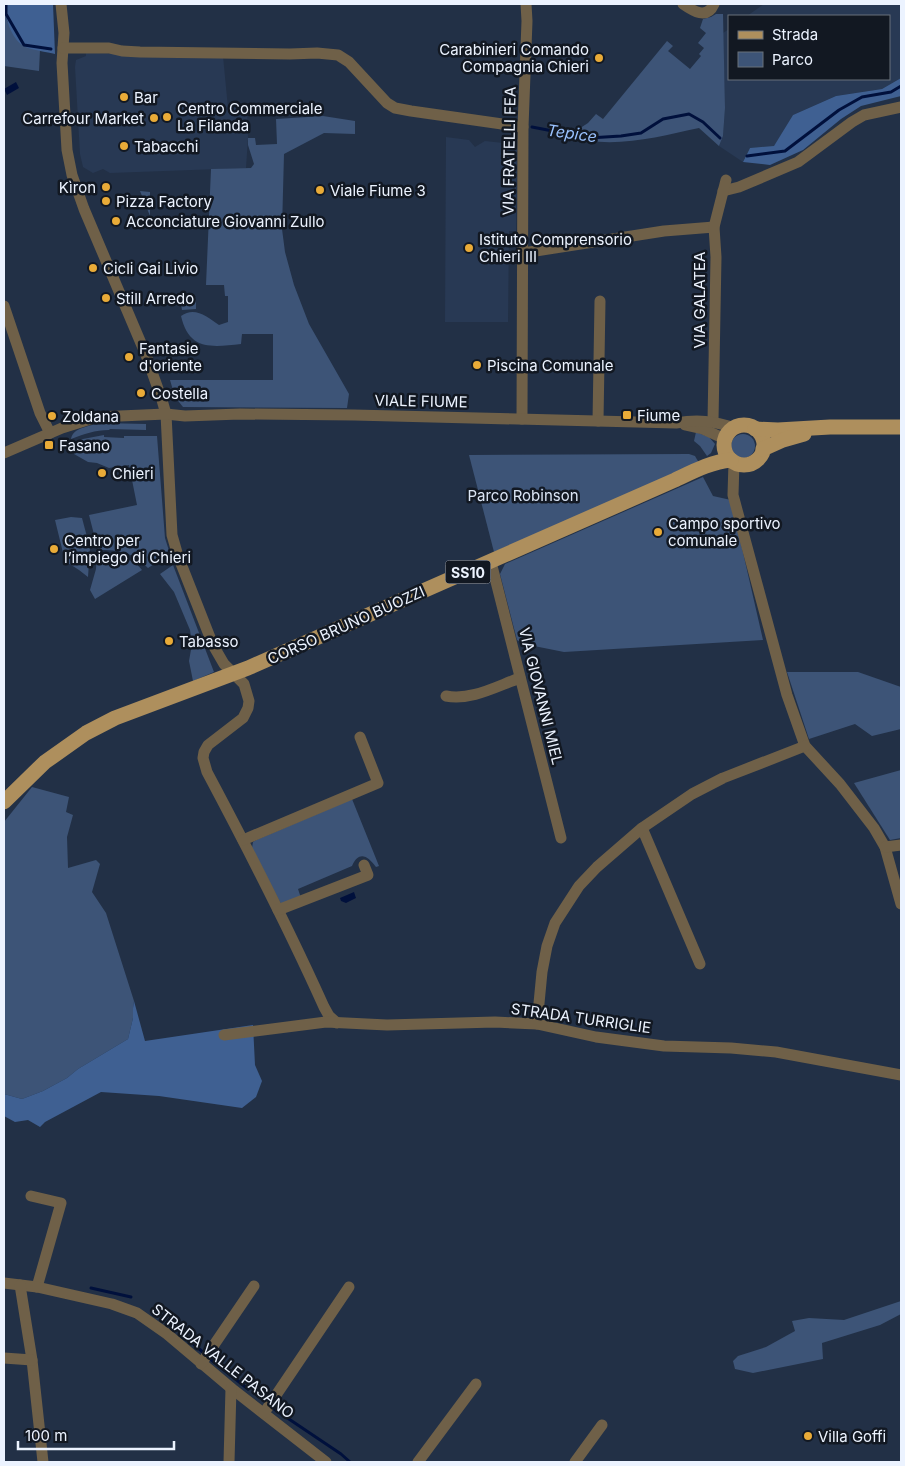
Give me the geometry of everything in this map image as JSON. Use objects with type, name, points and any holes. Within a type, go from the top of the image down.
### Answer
[{"type":"main road","name":"SS10","points":[[728,437],[746,426],[755,429],[778,430],[830,427],[901,427]]},
{"type":"main road","name":"SS10","points":[[733,461],[747,464],[753,462],[758,458],[763,449],[783,440],[830,427]]},
{"type":"main road","points":[[755,429],[763,440],[763,449]]},
{"type":"main road","name":"CORSO BRUNO BUOZZI","points":[[702,467],[728,437]]},
{"type":"main road","points":[[728,437],[725,450],[733,461]]},
{"type":"main road","name":"CORSO BRUNO BUOZZI","points":[[4,800],[45,762],[86,733],[115,718],[234,674],[491,562],[702,467],[721,461],[733,461]]},
{"type":"street","points":[[61,4],[64,33],[62,63],[67,150],[72,175],[84,209],[146,355],[166,414],[172,535],[178,556],[213,644],[224,664],[244,684],[249,701],[243,718],[208,745],[203,758],[207,772],[294,941],[324,1007],[329,1016],[337,1023]]},
{"type":"street","name":"VIA FRATELLI FEA","points":[[522,419],[523,126],[526,4]]},
{"type":"street","points":[[683,4],[692,11],[704,13],[709,11],[714,4]]},
{"type":"street","points":[[63,48],[109,48],[140,52],[316,53],[338,55],[349,62],[387,103],[395,108],[411,112],[523,126]]},
{"type":"street","name":"VIA GALATEA","points":[[713,421],[716,257],[714,227],[725,186],[739,187],[798,162],[864,115],[901,106]]},
{"type":"street","points":[[523,253],[664,230],[714,227]]},
{"type":"street","points":[[598,421],[600,301]]},
{"type":"street","points":[[4,306],[40,413],[50,433]]},
{"type":"street","name":"VIALE FIUME","points":[[4,453],[50,433],[97,417],[166,414],[185,416],[240,414],[354,415],[676,423],[728,437]]},
{"type":"street","name":"VIALE FIUME","points":[[676,423],[689,420],[713,421],[728,437]]},
{"type":"street","points":[[733,461],[733,495],[787,695],[805,746],[840,784],[874,828],[885,847],[901,904]]},
{"type":"street","name":"VIA GIOVANNI MIEL","points":[[491,562],[561,838]]},
{"type":"street","points":[[446,696],[455,698],[471,696],[520,678]]},
{"type":"street","points":[[243,840],[378,783],[360,737]]},
{"type":"street","points":[[537,1024],[542,972],[547,946],[555,923],[579,886],[597,867],[642,828],[692,794],[722,778],[805,746]]},
{"type":"street","points":[[642,828],[700,964]]},
{"type":"street","points":[[885,847],[901,845]]},
{"type":"street","points":[[278,910],[370,870]]},
{"type":"street","name":"STRADA TURRIGLIE","points":[[224,1035],[326,1022],[387,1025],[495,1022],[537,1024],[596,1037],[664,1046],[731,1048],[776,1052],[901,1075]]},
{"type":"street","points":[[31,1196],[61,1203],[37,1288]]},
{"type":"street","name":"STRADA VALLE PASANO","points":[[4,1283],[112,1304],[138,1313],[205,1358],[231,1388],[326,1462]]},
{"type":"street","points":[[20,1285],[32,1360],[43,1462]]},
{"type":"street","points":[[205,1358],[254,1286]]},
{"type":"street","points":[[264,1413],[349,1287]]},
{"type":"street","points":[[4,1358],[32,1360]]},
{"type":"street","points":[[418,1462],[476,1384]]},
{"type":"street","points":[[228,1462],[231,1388]]},
{"type":"street","points":[[575,1462],[602,1425]]},
{"type":"shaded area","points":[[4,4],[53,4],[55,54],[30,49],[19,43],[12,33]]},
{"type":"shaded area","points":[[764,4],[901,4],[901,78],[882,89],[836,96],[793,115],[774,147],[750,148],[743,162],[719,146],[723,136],[725,108],[723,33],[728,30],[728,80],[890,80],[890,15],[748,15]]},
{"type":"shaded area","points":[[86,53],[223,56],[228,108],[247,108],[246,168],[110,173],[103,169],[93,173],[83,167],[80,154],[75,67],[76,60],[86,56]]},
{"type":"shaded area","points":[[901,78],[901,96],[861,106],[841,119],[803,150],[770,165],[743,162],[750,148],[774,146],[793,115],[836,96],[882,89]]},
{"type":"shaded area","points":[[16,82],[19,88],[7,95],[4,89]]},
{"type":"shaded area","points":[[446,137],[469,140],[475,147],[485,141],[513,144],[517,148],[516,231],[509,231],[508,322],[445,322]]},
{"type":"shaded area","points":[[354,892],[356,898],[346,903],[341,901],[340,898]]},
{"type":"shaded area","points":[[134,1001],[145,1041],[253,1025],[255,1065],[262,1081],[256,1097],[242,1108],[159,1096],[101,1092],[45,1122],[40,1127],[28,1120],[15,1122],[4,1116],[4,1094],[22,1099],[43,1091],[128,1039],[133,1018]]},
{"type":"green space","points":[[4,5],[7,21],[24,46],[40,50],[39,71],[4,66]]},
{"type":"green space","points":[[716,14],[723,14],[725,108],[723,136],[719,146],[699,128],[634,141],[601,142],[568,136],[588,123],[596,114],[603,119],[667,41],[673,46],[668,51],[690,69],[701,56],[699,54],[704,48],[698,43],[706,33],[700,28],[703,19]]},
{"type":"green space","points":[[323,116],[355,121],[355,134],[324,133],[284,154],[282,229],[285,252],[294,285],[309,324],[349,394],[347,408],[183,407],[175,397],[170,380],[273,380],[273,334],[242,334],[241,344],[211,346],[196,341],[190,336],[181,316],[186,313],[196,312],[219,325],[228,322],[228,296],[225,296],[224,285],[206,285],[211,169],[251,168],[254,164],[248,145],[248,138],[255,138],[256,145],[277,144],[276,119]]},
{"type":"green space","points":[[140,191],[150,192],[150,216]]},
{"type":"green space","points":[[190,297],[196,297],[196,309],[182,310],[181,304],[186,304]]},
{"type":"green space","points":[[101,423],[146,424],[146,430],[110,429],[71,439],[72,435],[79,429]]},
{"type":"green space","points":[[696,432],[709,437],[715,444],[711,453],[707,456],[694,441]]},
{"type":"green space","points":[[743,434],[748,435],[754,441],[754,451],[748,457],[743,458],[738,457],[732,451],[731,446],[732,441],[738,435]]},
{"type":"green space","points":[[104,435],[104,437],[124,438],[124,436],[157,436],[165,538],[170,554],[148,568],[131,555],[98,550],[89,515],[137,505],[129,465],[109,468],[97,463],[88,462],[74,454],[71,444],[83,439]]},
{"type":"green space","name":"Parco Robinson","points":[[689,454],[695,456],[699,463],[494,552],[469,455]]},
{"type":"green space","name":"Campo sportivo comunale","points":[[703,477],[713,496],[731,500],[763,640],[564,652],[524,644],[517,640],[500,574],[505,564]]},
{"type":"green space","points":[[71,517],[82,518],[90,548],[88,577],[65,561],[55,520]]},
{"type":"green space","points":[[97,554],[127,559],[138,565],[142,570],[95,599],[90,590],[96,569]]},
{"type":"green space","points":[[173,565],[214,672],[193,681],[189,661],[192,644],[190,630],[174,592],[160,574]]},
{"type":"green space","points":[[787,672],[858,672],[901,687],[901,729],[872,736],[855,724],[809,739]]},
{"type":"green space","points":[[901,770],[901,838],[890,840],[854,783]]},
{"type":"green space","points":[[32,787],[69,797],[66,812],[73,815],[67,837],[68,868],[96,860],[100,864],[92,892],[106,913],[134,1001],[133,1018],[128,1039],[78,1069],[67,1078],[43,1091],[22,1099],[4,1094],[4,822]]},
{"type":"green space","points":[[352,799],[379,866],[376,867],[370,860],[361,856],[352,866],[298,889],[301,898],[282,906],[252,848],[253,842]]},
{"type":"green space","points":[[901,1301],[901,1314],[880,1325],[822,1343],[823,1359],[753,1373],[735,1369],[733,1361],[738,1356],[766,1347],[795,1331],[792,1321],[809,1318],[844,1320]]},
{"type":"waterway","name":"Tepice","points":[[6,4],[6,14],[24,45],[51,49]]},
{"type":"waterway","name":"Tepice","points":[[747,156],[785,151],[839,110],[862,97],[891,92],[901,86]]},
{"type":"waterway","name":"Tepice","points":[[532,127],[589,138],[621,136],[641,133],[663,119],[689,114],[703,122],[720,138]]},
{"type":"waterway","points":[[91,1288],[131,1297]]},
{"type":"waterway","points":[[181,1333],[205,1354]]},
{"type":"waterway","points":[[209,1358],[248,1389]]},
{"type":"waterway","points":[[274,1409],[350,1462]]},
{"type":"place","name":"Carabinieri Comando Compagnia Chieri","points":[[599,58]]},
{"type":"place","name":"Bar","points":[[124,97]]},
{"type":"place","name":"Centro Commerciale La Filanda","points":[[167,117]]},
{"type":"place","name":"Carrefour Market","points":[[154,118]]},
{"type":"place","name":"Tabacchi","points":[[124,146]]},
{"type":"place","name":"Kìron","points":[[106,187]]},
{"type":"place","name":"Viale Fiume 3","points":[[320,190]]},
{"type":"place","name":"Pizza Factory","points":[[106,201]]},
{"type":"place","name":"Acconciature Giovanni Zullo","points":[[116,221]]},
{"type":"place","name":"Istituto Comprensorio Chieri III","points":[[469,248]]},
{"type":"place","name":"Cicli Gai Livio","points":[[93,268]]},
{"type":"place","name":"Still Arredo","points":[[106,298]]},
{"type":"place","name":"Fantasie d'oriente","points":[[129,357]]},
{"type":"place","name":"Piscina Comunale","points":[[477,365]]},
{"type":"place","name":"Costella","points":[[141,393]]},
{"type":"place","name":"Fiume","points":[[627,415]]},
{"type":"place","name":"Zoldana","points":[[52,416]]},
{"type":"place","name":"Fasano","points":[[49,445]]},
{"type":"place","name":"Chieri","points":[[102,473]]},
{"type":"place","name":"Campo sportivo comunale","points":[[658,532]]},
{"type":"place","name":"Centro per l’impiego di Chieri","points":[[54,549]]},
{"type":"place","name":"Tabasso","points":[[169,641]]},
{"type":"place","name":"Villa Goffi","points":[[808,1436]]}]
